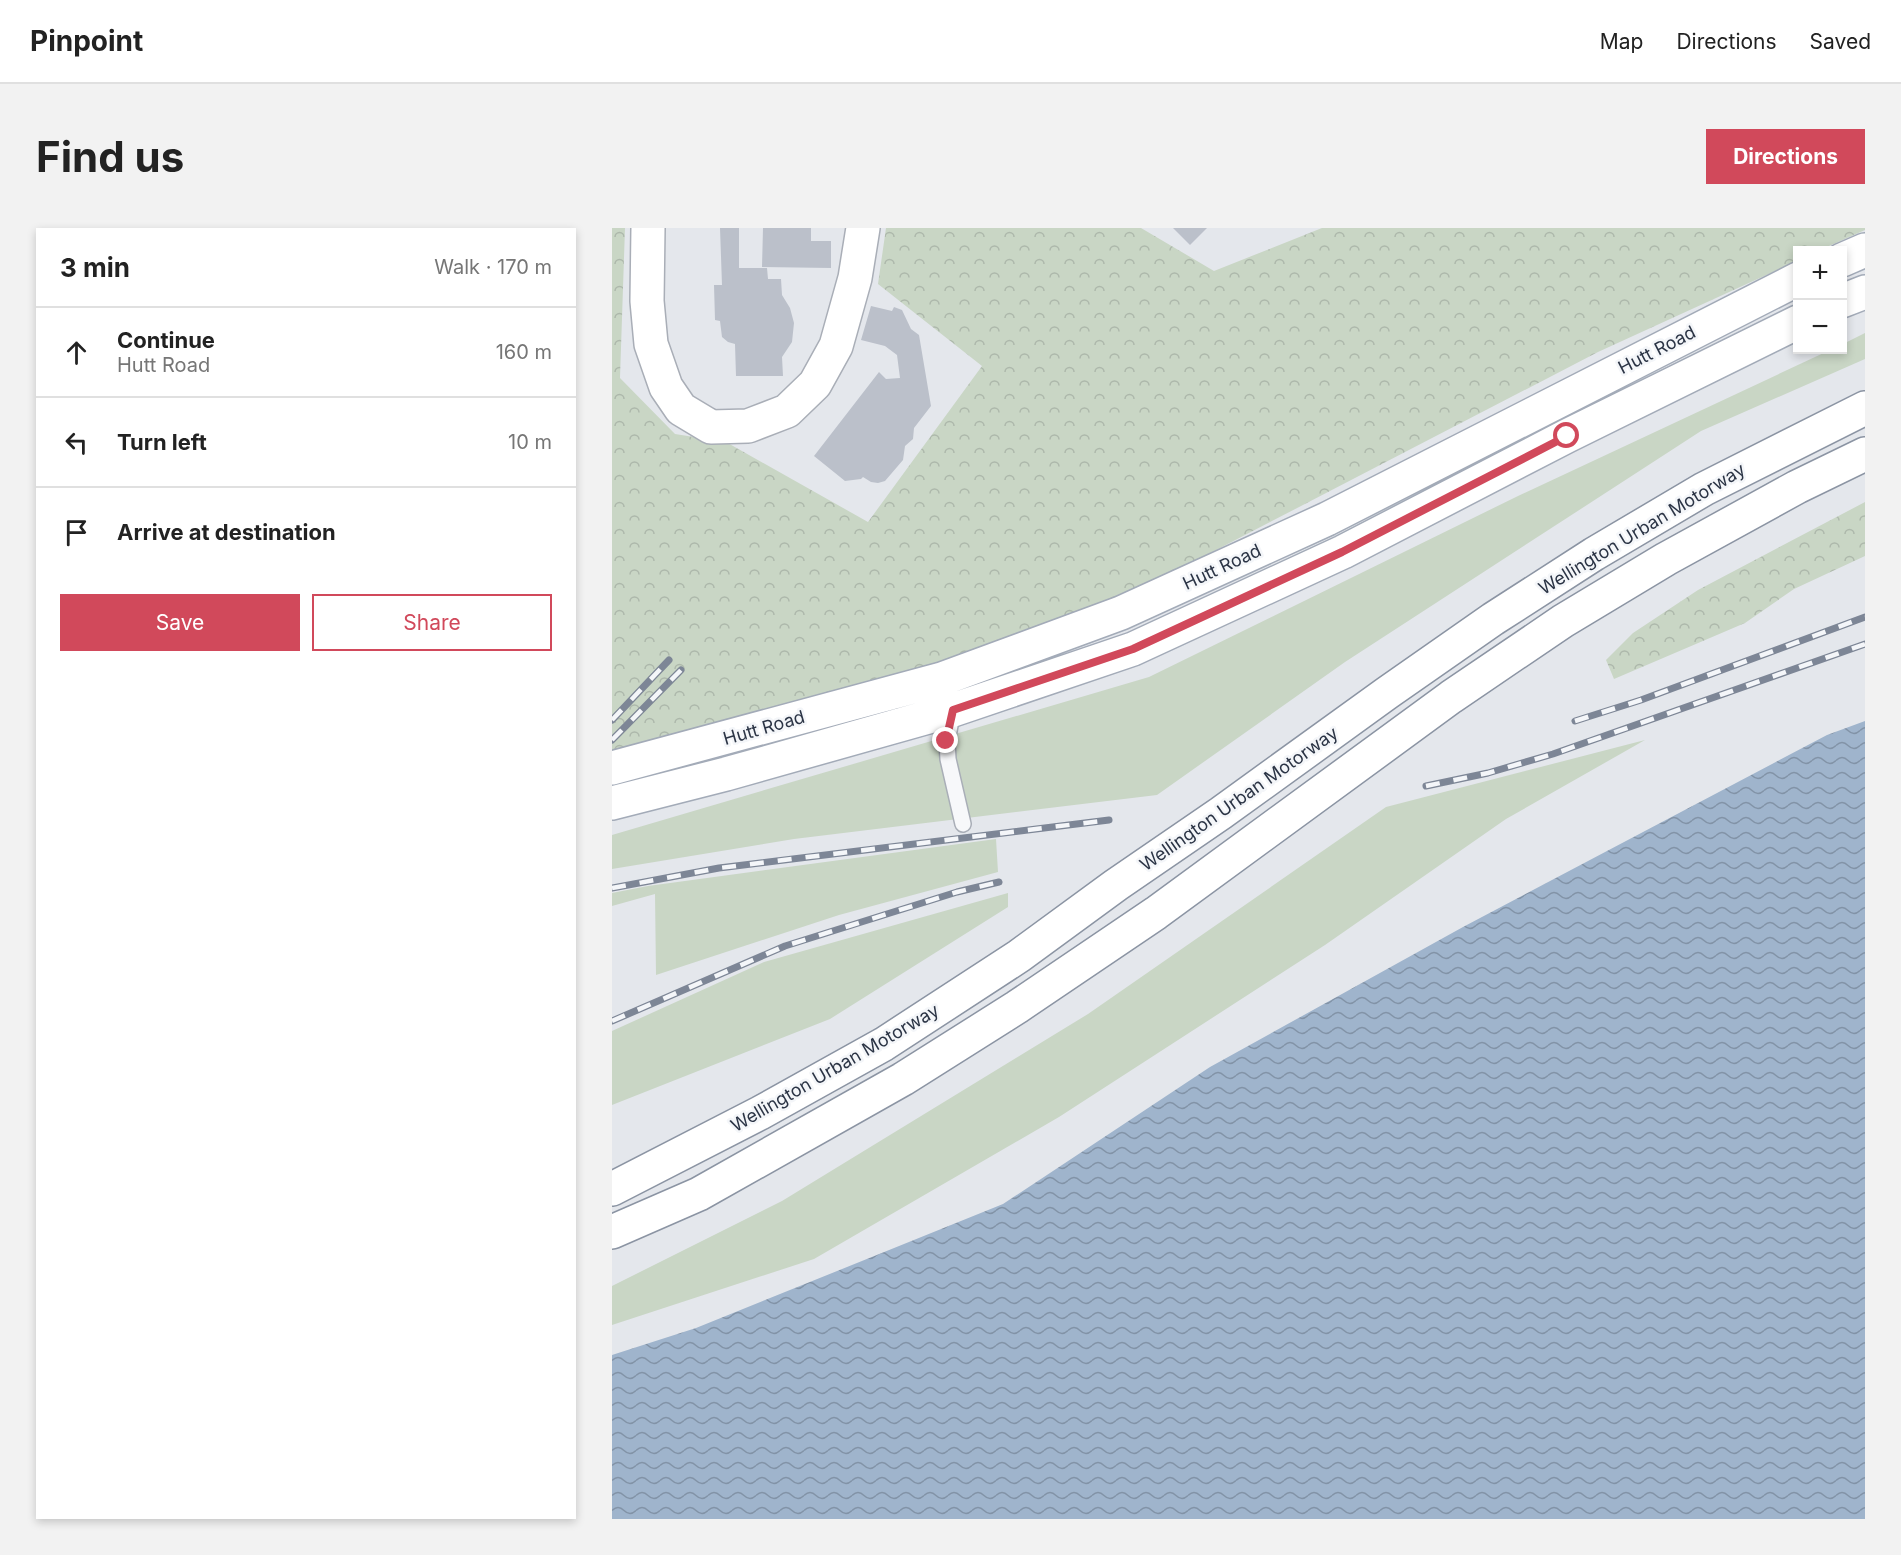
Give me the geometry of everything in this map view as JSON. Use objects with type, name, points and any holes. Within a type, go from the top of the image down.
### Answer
[{"type":"main road","points":[[648,228],[647,301],[651,344],[666,387],[681,409],[711,427],[748,426],[787,411],[815,384],[837,346],[855,278],[863,228]]},
{"type":"main road","points":[[1847,258],[1865,250]]},
{"type":"main road","name":"Hutt Road","points":[[612,768],[942,679],[1121,613],[1327,519],[1793,281]]},
{"type":"main road","points":[[1845,300],[1865,292]]},
{"type":"main road","name":"Hutt Road","points":[[612,803],[726,774],[953,710],[1133,649],[1342,552],[1567,436],[1793,324]]},
{"type":"main road","name":"Wellington Urban Motorway","points":[[612,1189],[760,1113],[884,1044],[1019,956],[1492,620],[1594,554],[1704,489],[1865,408]]},
{"type":"main road","points":[[612,1232],[699,1194],[903,1079],[1017,1007],[1156,913],[1451,697],[1563,621],[1666,559],[1797,487],[1865,454]]},
{"type":"lane","points":[[953,710],[946,741],[963,824]]},
{"type":"green space","points":[[612,228],[625,228],[620,378],[675,434],[726,442],[868,522],[982,366],[878,284],[886,228],[1141,228],[1214,271],[1322,228],[1865,228],[1829,246],[1793,246],[1793,263],[1598,352],[1114,603],[612,782]]},
{"type":"green space","points":[[1865,333],[1865,359],[1701,431],[1345,662],[1157,795],[794,839],[612,869],[612,835],[1149,677],[1518,496],[1821,354],[1847,354],[1847,342]]},
{"type":"green space","points":[[1865,502],[1865,556],[1794,589],[1745,623],[1614,679],[1606,660],[1633,633],[1698,590]]},
{"type":"green space","points":[[1645,740],[1506,819],[1325,945],[1059,1117],[814,1259],[612,1325],[612,1286],[782,1201],[1088,1014],[1386,807]]},
{"type":"green space","points":[[996,839],[998,872],[839,915],[656,975],[655,894],[612,906],[612,893],[648,886]]},
{"type":"green space","points":[[1008,893],[1008,907],[830,1019],[612,1105],[612,1031],[764,962]]},
{"type":"water","points":[[1865,721],[1865,1519],[612,1519],[612,1355],[696,1328],[1003,1204],[1210,1067],[1463,927],[1827,735]]},
{"type":"building","points":[[720,228],[739,228],[739,268],[767,268],[768,279],[781,279],[782,295],[790,308],[794,323],[792,342],[782,357],[783,376],[736,376],[735,344],[722,337],[720,321],[715,320],[714,285],[722,285]]},
{"type":"building","points":[[763,228],[811,228],[811,241],[831,241],[831,268],[762,267]]},
{"type":"building","points":[[1173,228],[1207,228],[1190,245]]},
{"type":"building","points":[[871,306],[892,311],[894,307],[902,310],[911,329],[919,335],[931,406],[914,428],[913,439],[905,446],[903,460],[885,481],[878,483],[863,477],[845,481],[814,456],[879,372],[886,379],[900,378],[897,355],[885,346],[861,340]]},
{"type":"railway","points":[[1575,721],[1641,700],[1865,617]]},
{"type":"railway","points":[[1426,786],[1488,773],[1553,754],[1865,644]]},
{"type":"railway","points":[[612,720],[669,660]]},
{"type":"railway","points":[[612,740],[681,670]]},
{"type":"railway","points":[[612,888],[719,868],[1109,820]]},
{"type":"railway","points":[[612,1021],[785,946],[957,892],[999,882]]},
{"type":"route","points":[[946,741],[953,710],[1133,649],[1342,552],[1567,436]]}]
